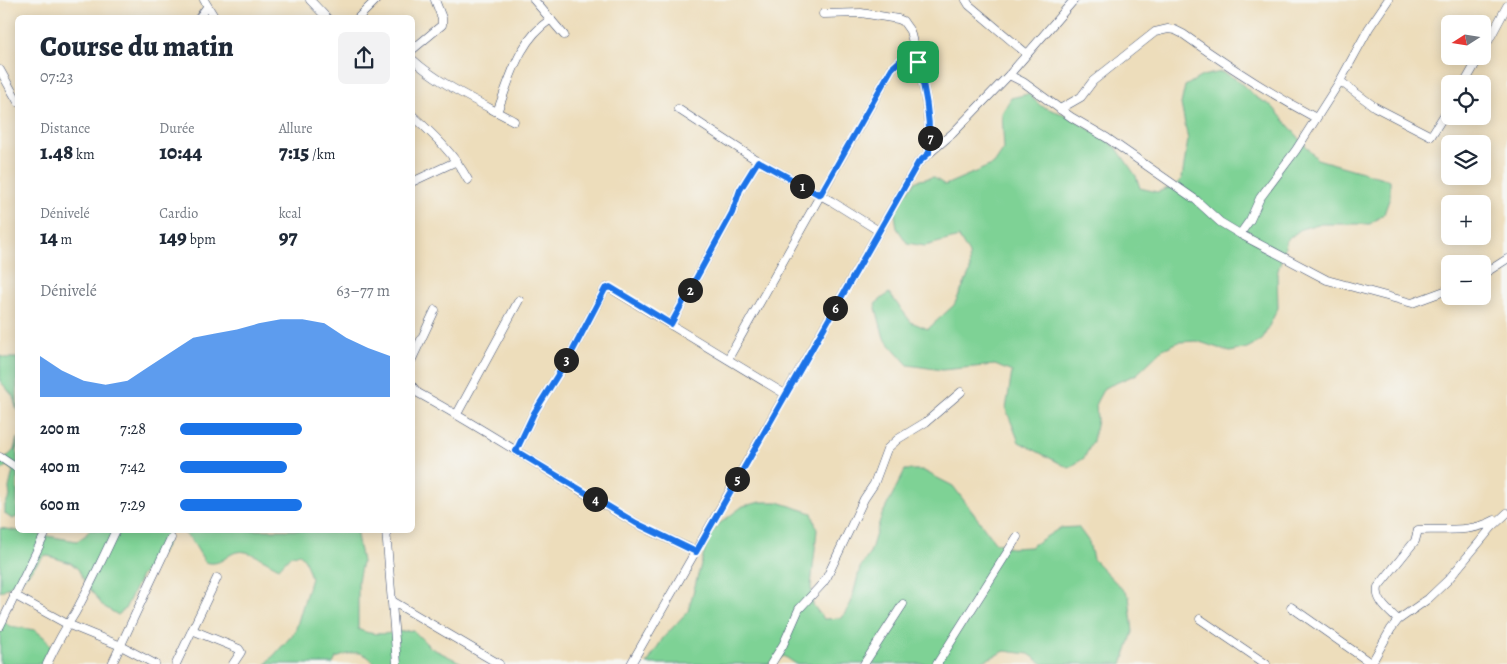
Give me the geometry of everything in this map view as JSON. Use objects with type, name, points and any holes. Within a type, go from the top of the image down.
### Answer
[{"type":"street","points":[[310,0],[324,15]]},
{"type":"street","points":[[361,15],[376,0]]},
{"type":"street","points":[[415,48],[442,25],[442,18],[436,0]]},
{"type":"street","points":[[534,0],[564,35]]},
{"type":"street","points":[[966,0],[969,5],[1027,54]]},
{"type":"street","points":[[631,664],[918,163],[948,139],[1074,0]]},
{"type":"street","points":[[1240,234],[1250,220],[1260,198],[1296,150],[1340,81],[1369,28],[1388,0]]},
{"type":"street","points":[[200,15],[206,3]]},
{"type":"street","points":[[206,3],[213,15]]},
{"type":"street","points":[[1491,36],[1507,6]]},
{"type":"street","points":[[823,14],[861,12],[898,18],[903,21],[910,31],[926,89],[929,153]]},
{"type":"street","points":[[498,112],[522,49],[540,28],[551,19]]},
{"type":"street","points":[[1060,109],[1081,97],[1092,81],[1155,32],[1168,29],[1183,34],[1234,71],[1316,118]]},
{"type":"street","points":[[728,359],[892,68],[901,60],[918,62]]},
{"type":"street","points":[[415,62],[445,84],[514,121]]},
{"type":"street","points":[[0,70],[15,97]]},
{"type":"street","points":[[1008,75],[1107,138],[1196,200],[1220,222],[1327,280],[1412,303],[1441,292]]},
{"type":"street","points":[[1340,81],[1375,107],[1431,136],[1441,120]]},
{"type":"street","points":[[678,109],[758,161],[820,195],[879,231]]},
{"type":"street","points":[[415,118],[457,161],[468,180]]},
{"type":"street","points":[[415,181],[457,161]]},
{"type":"street","points":[[671,324],[732,213],[740,190],[758,161]]},
{"type":"street","points":[[1491,269],[1507,259]]},
{"type":"street","points":[[516,451],[534,413],[572,352],[606,287],[610,287],[786,394]]},
{"type":"street","points":[[457,414],[519,300]]},
{"type":"street","points":[[415,353],[435,310]]},
{"type":"street","points":[[415,390],[636,523],[696,552]]},
{"type":"street","points":[[771,664],[783,645],[799,609],[827,577],[860,506],[874,484],[888,448],[898,439],[926,422],[961,392]]},
{"type":"street","points":[[0,458],[15,467]]},
{"type":"street","points":[[1398,620],[1379,600],[1377,594],[1378,587],[1415,541],[1418,530],[1485,526],[1505,514]]},
{"type":"street","points":[[1291,607],[1371,664],[1398,620],[1428,599],[1448,580],[1505,514]]},
{"type":"street","points":[[0,626],[45,533]]},
{"type":"street","points":[[47,664],[96,573],[115,533]]},
{"type":"street","points":[[386,533],[397,664]]},
{"type":"street","points":[[937,664],[1017,537]]},
{"type":"street","points":[[112,664],[171,538]]},
{"type":"street","points":[[176,664],[217,578]]},
{"type":"street","points":[[14,595],[67,624],[121,646],[155,664]]},
{"type":"street","points":[[392,601],[499,664]]},
{"type":"street","points":[[864,664],[903,604]]},
{"type":"street","points":[[1200,619],[1266,664]]},
{"type":"street","points":[[192,630],[239,649],[240,652],[233,664]]},
{"type":"green space","points":[[1221,72],[1236,79],[1257,98],[1272,106],[1317,159],[1390,180],[1390,197],[1384,214],[1370,224],[1318,224],[1301,229],[1287,240],[1277,274],[1278,308],[1262,340],[1247,348],[1230,352],[1197,341],[1179,342],[1163,349],[1137,374],[1104,388],[1096,403],[1097,420],[1093,441],[1084,458],[1069,468],[1019,442],[1006,409],[1012,372],[995,365],[942,370],[908,365],[884,338],[875,304],[889,293],[911,322],[928,329],[954,305],[970,272],[969,254],[959,237],[925,246],[907,243],[897,228],[894,208],[916,181],[933,177],[945,185],[994,164],[1004,149],[1002,113],[1011,98],[1028,94],[1041,106],[1071,117],[1116,147],[1136,176],[1140,188],[1157,192],[1175,186],[1182,178],[1188,140],[1181,104],[1185,86],[1202,76]]},
{"type":"green space","points":[[0,356],[15,358],[15,404],[13,396],[0,381]]},
{"type":"green space","points":[[15,446],[15,518],[12,519],[5,514],[5,505],[10,497],[9,488],[13,471],[7,466],[0,471],[0,464],[14,450]]},
{"type":"green space","points":[[905,470],[922,470],[953,486],[995,542],[1011,548],[1030,547],[1060,528],[1078,527],[1089,542],[1093,559],[1129,596],[1133,632],[1122,664],[1043,664],[1029,654],[1005,651],[977,664],[796,664],[784,656],[768,664],[647,664],[663,638],[688,611],[708,539],[719,524],[743,506],[761,502],[778,502],[812,513],[817,530],[811,586],[813,605],[824,619],[842,618],[851,603],[860,568],[870,553],[881,517]]},
{"type":"green space","points":[[0,528],[15,531],[15,533],[30,533],[77,541],[87,533],[169,533],[165,548],[141,576],[125,609],[118,615],[103,606],[86,584],[78,569],[71,563],[45,555],[25,577],[0,592]]},
{"type":"green space","points":[[184,533],[357,533],[362,562],[358,581],[358,629],[378,634],[413,630],[431,648],[464,664],[375,664],[366,655],[352,653],[336,658],[333,664],[266,664],[295,632],[311,578],[305,560],[300,554],[291,555],[279,568],[254,555],[240,552],[217,562],[205,562],[191,539]]},
{"type":"green space","points":[[0,617],[9,626],[35,630],[45,638],[51,646],[43,664],[0,664]]},
{"type":"route","points":[[901,60],[918,62],[926,89],[930,140],[929,153],[918,163],[696,552],[636,523],[516,451],[534,413],[572,352],[605,289],[610,287],[671,324],[735,208],[740,190],[758,161],[820,195],[892,68],[901,60]]}]
